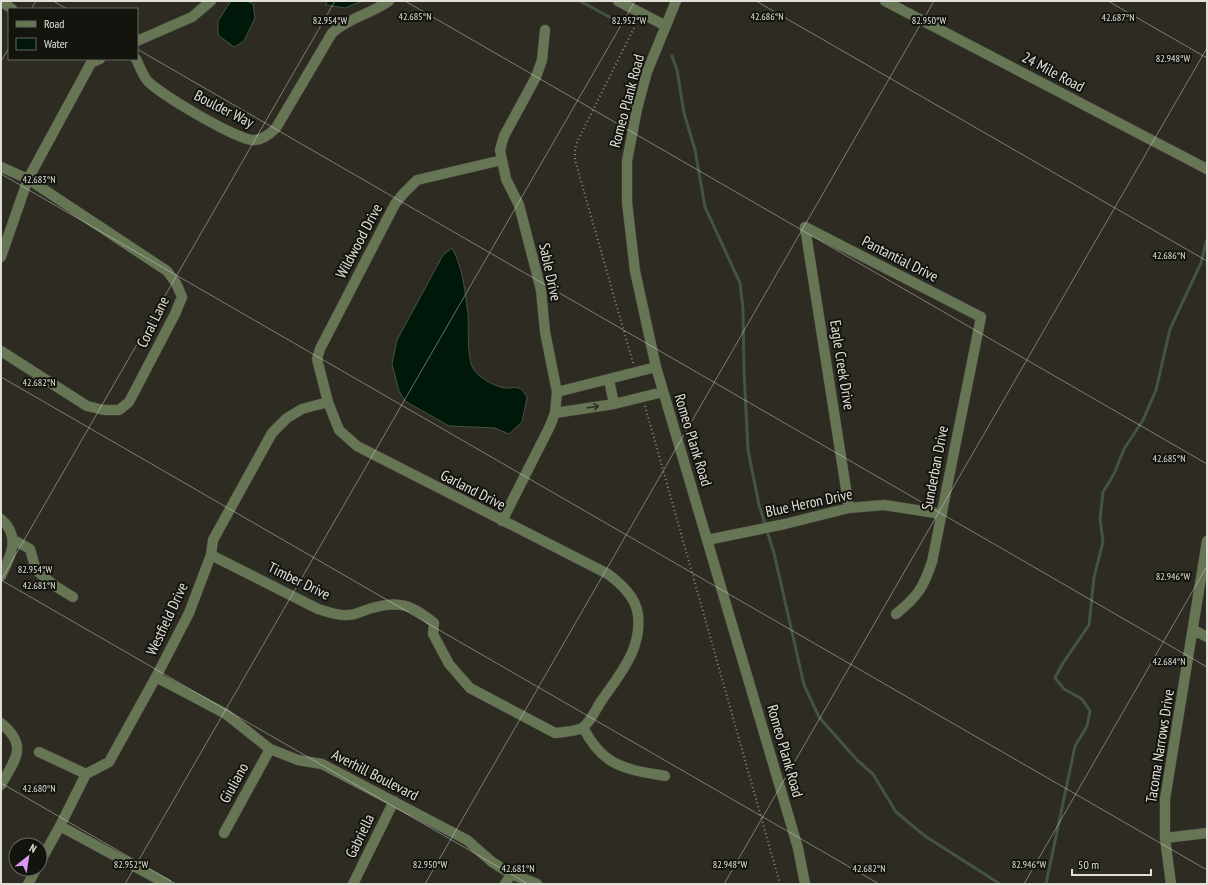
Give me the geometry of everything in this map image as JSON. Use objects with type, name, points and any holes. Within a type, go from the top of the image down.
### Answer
[{"type":"street","points":[[1,1],[11,8]]},
{"type":"street","points":[[138,41],[192,17],[211,1]]},
{"type":"street","name":"Boulder Way","points":[[136,60],[146,79],[162,92],[228,130],[253,140],[267,137],[276,128],[332,33],[340,25],[380,7],[389,1]]},
{"type":"street","points":[[618,1],[666,26]]},
{"type":"street","name":"Romeo Plank Road","points":[[676,1],[647,72],[637,109],[626,161],[627,202],[635,271],[656,367],[798,848],[805,884]]},
{"type":"street","name":"24 Mile Road","points":[[885,1],[1204,168]]},
{"type":"street","name":"Sable Drive","points":[[502,521],[550,426],[554,413],[557,392],[545,332],[541,290],[519,205],[506,179],[500,150],[504,136],[536,77],[542,60],[545,30]]},
{"type":"street","points":[[1,257],[28,179],[92,60]]},
{"type":"street","name":"Wildwood Drive","points":[[328,402],[317,359],[320,349],[395,204],[417,180],[502,160]]},
{"type":"street","points":[[1,167],[28,179]]},
{"type":"street","name":"Coral Lane","points":[[1,351],[87,406],[104,410],[119,410],[129,402],[176,314],[182,297],[176,283],[167,271],[28,179]]},
{"type":"street","name":"Pantantial Drive","points":[[805,227],[981,317]]},
{"type":"street","name":"Eagle Creek Drive","points":[[805,227],[849,508]]},
{"type":"street","name":"Sunderban Drive","points":[[896,614],[912,600],[923,586],[932,562],[981,317]]},
{"type":"street","points":[[557,392],[656,367]]},
{"type":"street","points":[[609,380],[614,404]]},
{"type":"street","points":[[554,413],[614,404],[663,392]]},
{"type":"street","name":"Garland Drive","points":[[328,402],[339,430],[357,446],[608,574],[623,586],[638,614],[637,632],[632,653],[624,670],[583,727]]},
{"type":"street","name":"Westfield Drive","points":[[86,774],[109,762],[156,676],[189,613],[211,555],[213,540],[272,433],[287,418],[302,409],[328,402]]},
{"type":"street","name":"Blue Heron Drive","points":[[707,540],[785,524],[849,508],[884,505],[942,514]]},
{"type":"street","points":[[1,519],[8,525],[14,540],[10,559],[1,576]]},
{"type":"street","points":[[14,540],[30,549],[36,570],[73,597]]},
{"type":"street","name":"Tacoma Narrows Drive","points":[[1171,884],[1165,838],[1165,799],[1194,630],[1207,541]]},
{"type":"street","name":"Timber Drive","points":[[211,555],[318,609],[333,614],[348,615],[393,603],[408,605],[422,613],[434,623],[433,634],[449,664],[470,688],[555,733],[570,732],[583,727]]},
{"type":"street","points":[[1194,630],[1207,638]]},
{"type":"street","name":"Averhill Boulevard","points":[[156,676],[226,714],[270,749],[298,760],[322,764],[467,840],[492,862],[511,874],[537,884]]},
{"type":"street","points":[[1,723],[11,732],[17,742],[19,753],[1,785]]},
{"type":"street","points":[[583,727],[592,744],[602,756],[629,770],[665,776]]},
{"type":"street","name":"Giuliano","points":[[224,833],[270,749]]},
{"type":"street","points":[[39,752],[86,774],[48,848]]},
{"type":"street","name":"Gabriella","points":[[353,884],[394,801]]},
{"type":"street","points":[[60,826],[166,884]]},
{"type":"street","points":[[1165,838],[1207,833]]},
{"type":"street","points":[[505,884],[511,874]]},
{"type":"path","points":[[636,372],[575,160],[575,150],[577,142],[641,13]]},
{"type":"path","points":[[643,397],[780,884]]},
{"type":"water","points":[[231,1],[247,1],[253,4],[255,18],[244,41],[234,47],[218,35],[218,21]]},
{"type":"water","points":[[327,1],[362,1],[345,8],[326,5]]},
{"type":"water","points":[[452,248],[459,263],[465,288],[468,314],[468,344],[472,366],[481,377],[488,382],[504,388],[516,387],[522,390],[527,398],[522,422],[509,434],[495,428],[449,426],[405,401],[399,391],[392,364],[397,340],[443,255]]},
{"type":"waterway","points":[[580,1],[622,24]]},
{"type":"waterway","points":[[672,56],[677,70],[684,113],[695,150],[705,207],[740,283],[743,309],[748,450],[759,505],[774,553],[804,685],[819,717],[857,760],[873,774],[896,812],[925,836],[1000,884]]},
{"type":"waterway","points":[[1046,884],[1075,746],[1087,726],[1090,711],[1082,699],[1064,689],[1055,678],[1063,663],[1089,625],[1094,577],[1103,542],[1100,519],[1103,492],[1114,474],[1124,449],[1143,420],[1156,390],[1170,329],[1201,263],[1207,239]]}]
